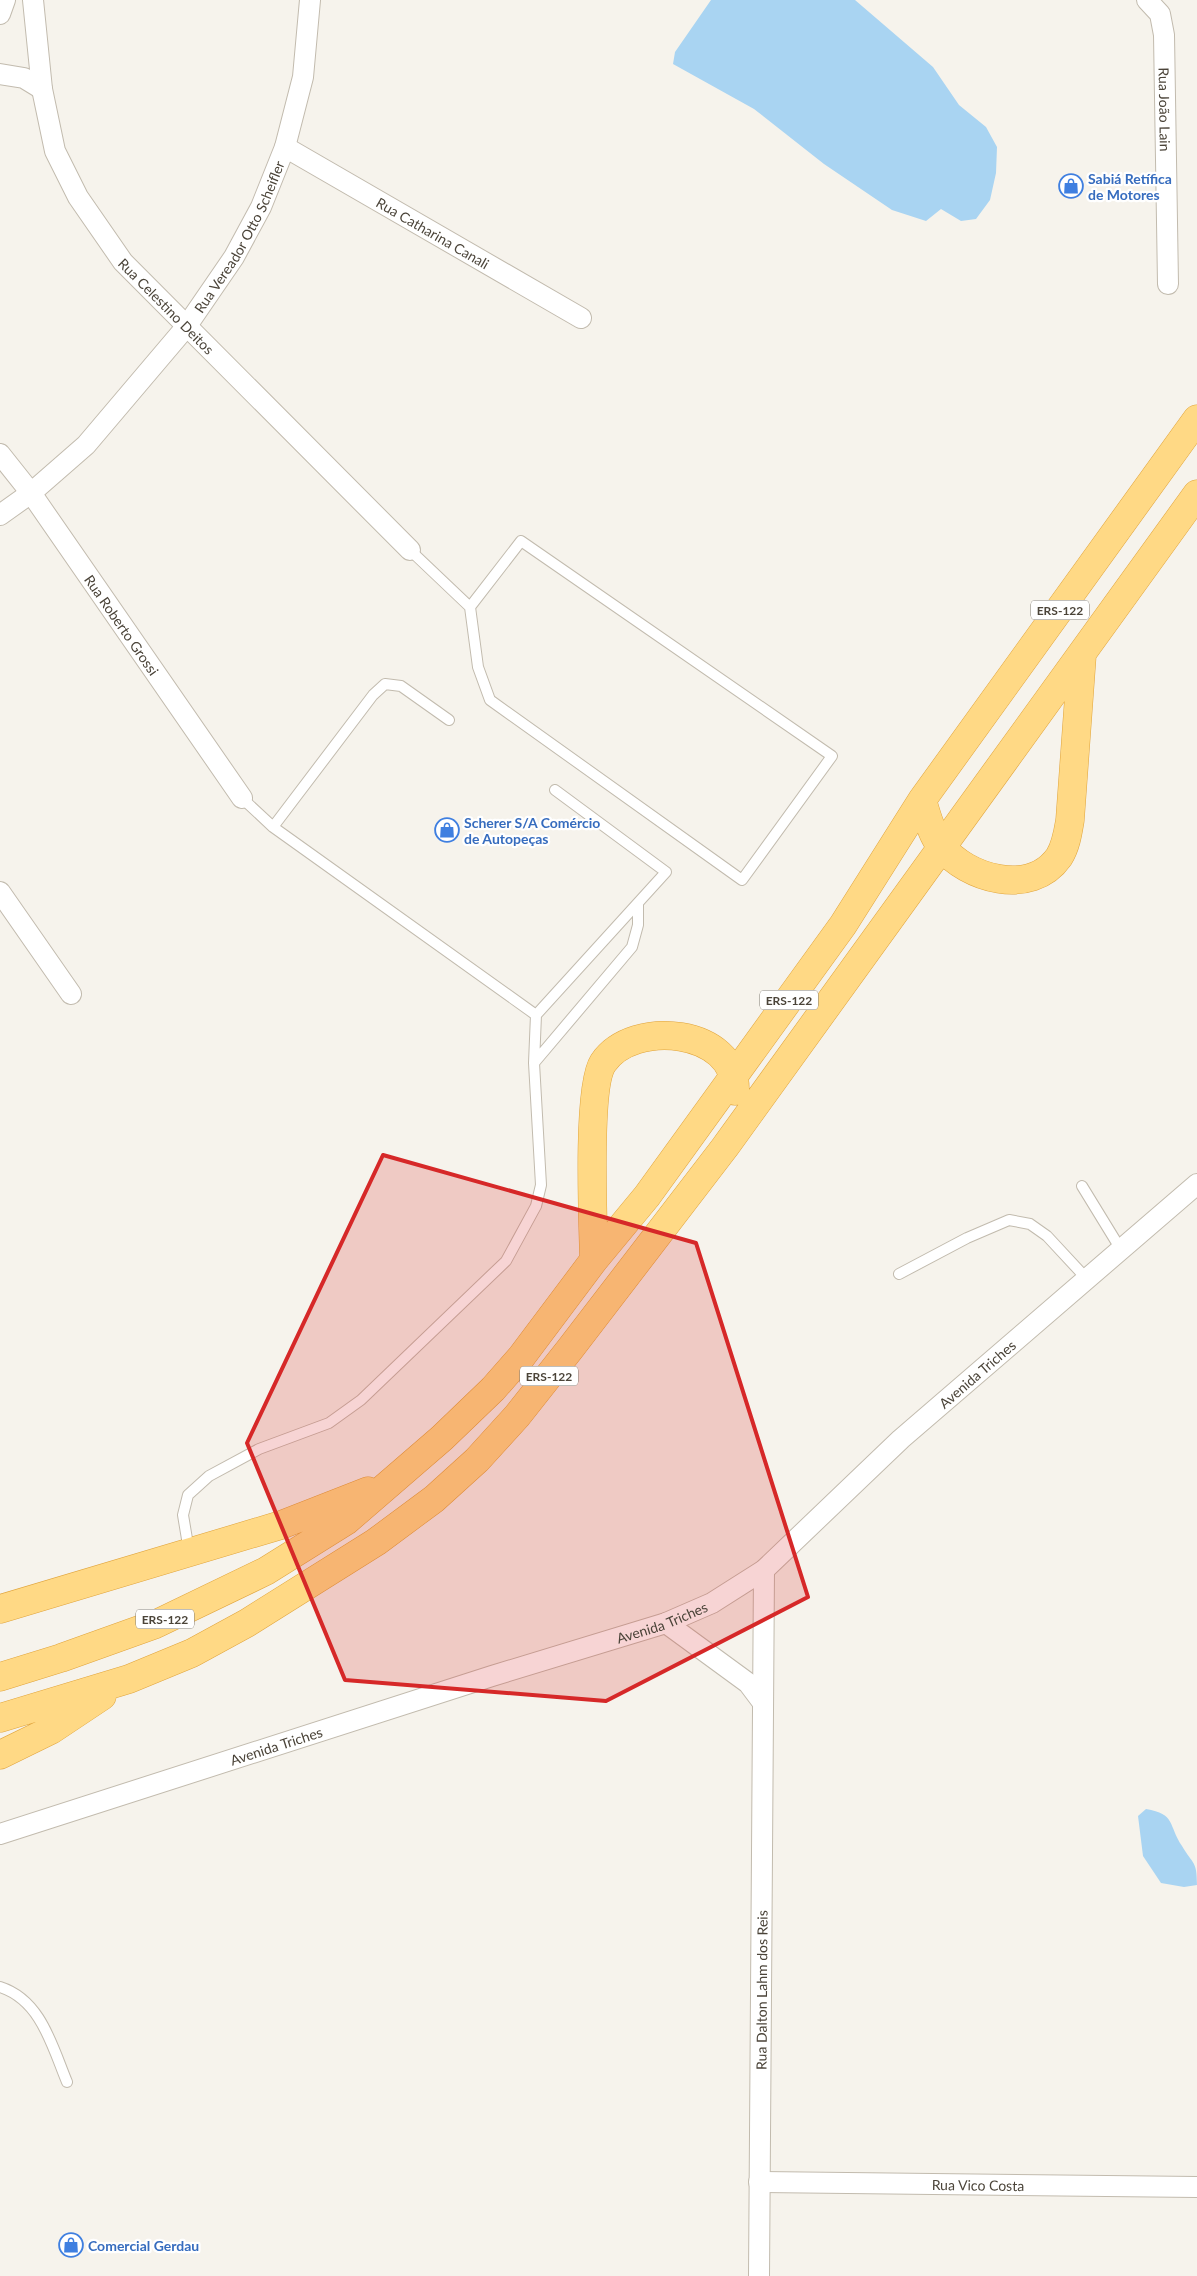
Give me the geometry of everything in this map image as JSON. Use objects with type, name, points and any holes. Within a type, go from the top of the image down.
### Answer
[{"type":"highway","name":"ERS-122","points":[[0,1677],[61,1658],[156,1624],[266,1571],[346,1521],[442,1438],[493,1389],[522,1356],[594,1260],[647,1196],[843,925],[922,800],[1197,419]]},
{"type":"highway","name":"ERS-122","points":[[0,1718],[129,1679],[192,1653],[312,1583],[383,1536],[434,1499],[477,1460],[517,1416],[725,1146],[940,846],[1082,655],[1197,494]]},
{"type":"highway","points":[[922,800],[931,828],[940,846],[963,865],[980,874],[1004,880],[1024,880],[1041,872],[1059,857],[1070,820],[1082,655]]},
{"type":"highway","points":[[594,1260],[594,1094],[602,1064],[619,1047],[646,1036],[685,1036],[717,1051],[734,1076],[735,1104],[725,1146]]},
{"type":"highway","points":[[0,1609],[281,1525],[388,1483]]},
{"type":"highway","points":[[0,1755],[51,1730],[129,1679]]},
{"type":"street","points":[[0,14],[5,0]]},
{"type":"street","name":"Rua Celestino Deitos","points":[[33,0],[42,89],[54,151],[78,197],[123,262],[410,550]]},
{"type":"street","name":"Rua Vereador Otto Scheifler","points":[[0,515],[31,493],[86,445],[186,327],[234,257],[261,208],[285,147],[303,77],[309,0]]},
{"type":"street","name":"Rua João Lain","points":[[1147,0],[1160,14],[1164,35],[1168,284]]},
{"type":"street","points":[[0,74],[24,78],[42,89]]},
{"type":"street","name":"Rua Catharina Canali","points":[[285,147],[581,318]]},
{"type":"street","name":"Rua Roberto Grossi","points":[[0,454],[31,493],[242,798]]},
{"type":"street","points":[[0,892],[71,994]]},
{"type":"street","name":"Avenida Triches","points":[[0,1834],[666,1622],[712,1603],[764,1570],[900,1439],[1120,1248],[1197,1184]]},
{"type":"street","name":"Rua Dalton Lahm dos Reis","points":[[759,2276],[764,1570]]},
{"type":"street","points":[[666,1622],[748,1683],[763,1703]]},
{"type":"street","name":"Rua Vico Costa","points":[[759,2182],[1197,2188]]},
{"type":"lane","points":[[410,550],[470,607],[478,667],[490,700],[742,880],[832,756],[521,541],[470,607]]},
{"type":"lane","points":[[273,827],[373,695],[385,684],[401,686],[449,720]]},
{"type":"lane","points":[[189,1551],[183,1516],[188,1495],[209,1476],[258,1450],[329,1423],[361,1400],[506,1261],[536,1206],[541,1185],[534,1063],[536,1015],[666,872],[555,790]]},
{"type":"lane","points":[[242,798],[273,827],[536,1015]]},
{"type":"lane","points":[[534,1063],[632,947],[638,925],[638,902]]},
{"type":"lane","points":[[1082,1186],[1120,1248]]},
{"type":"lane","points":[[899,1274],[967,1238],[1009,1220],[1030,1224],[1047,1236],[1086,1278]]},
{"type":"lane","points":[[0,1987],[14,1992],[39,2016],[67,2082]]},
{"type":"highlighted area","points":[[383,1155],[696,1243],[808,1597],[606,1701],[345,1680],[247,1443]]},
{"type":"water","points":[[711,0],[855,0],[933,67],[959,105],[986,127],[997,147],[996,173],[990,200],[976,219],[961,221],[941,209],[926,221],[892,210],[824,164],[754,109],[673,64],[675,52]]},
{"type":"water","points":[[1146,1809],[1162,1814],[1170,1821],[1178,1839],[1194,1863],[1197,1885],[1184,1887],[1161,1883],[1143,1856],[1138,1816]]},
{"type":"place","name":"Sabiá Retífica de Motores","points":[[1071,186]]},
{"type":"place","name":"Scherer S/A Comércio de Autopeças","points":[[447,830]]},
{"type":"place","name":"Comercial Gerdau","points":[[71,2245]]}]
